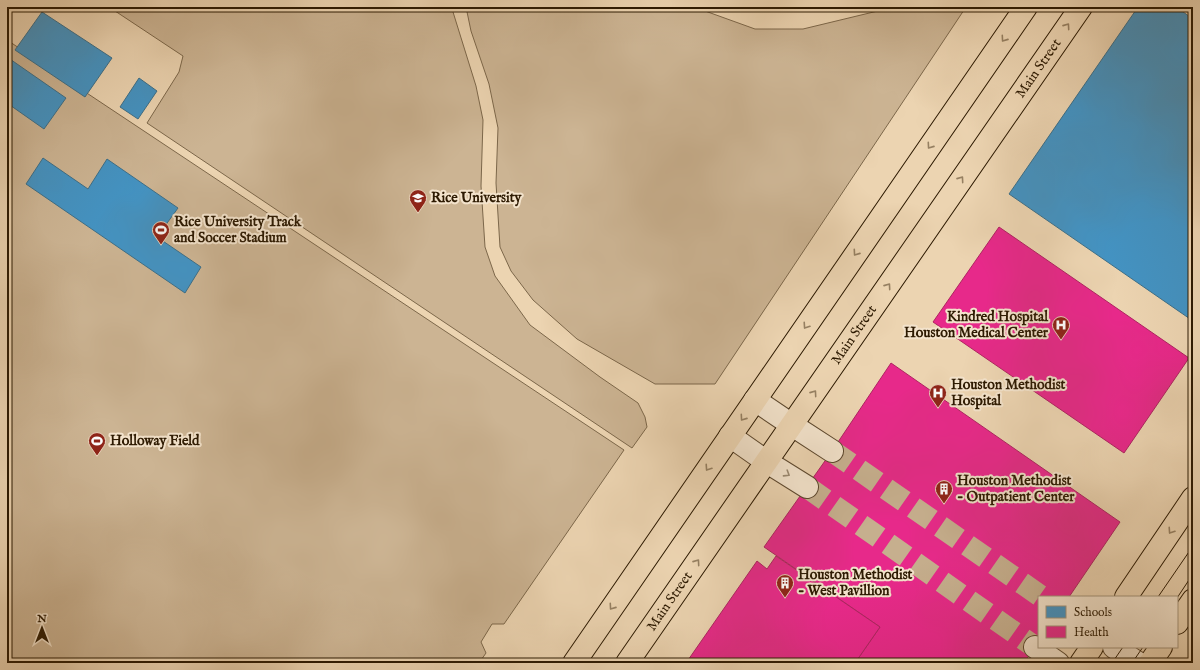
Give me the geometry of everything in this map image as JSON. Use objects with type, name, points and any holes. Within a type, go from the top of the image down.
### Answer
[{"type":"main road","points":[[574,663],[1026,7]]},
{"type":"main road","name":"Main Street","points":[[628,663],[1081,7]]},
{"type":"main road","points":[[1127,596],[1193,498]]},
{"type":"main road","points":[[1178,622],[1193,600]]},
{"type":"main road","points":[[1081,663],[1091,648]]},
{"type":"main road","points":[[1150,663],[1160,648]]},
{"type":"street","points":[[755,400],[832,451]]},
{"type":"street","points":[[730,436],[767,462],[807,487]]},
{"type":"street","points":[[1035,647],[1058,663]]},
{"type":"street","points":[[1116,648],[1138,663]]},
{"type":"shaded area","points":[[109,7],[452,7],[476,86],[483,120],[481,186],[485,247],[495,276],[530,325],[638,403],[645,417],[647,427],[632,448],[147,123],[179,72],[183,56]]},
{"type":"shaded area","points":[[466,7],[694,7],[755,29],[803,29],[889,7],[966,7],[715,384],[655,384],[577,339],[533,300],[511,271],[500,247],[496,183],[498,128],[489,84],[471,31]]},
{"type":"shaded area","name":"Rice University Track and Soccer Stadium","points":[[7,40],[624,450],[504,624],[492,624],[481,642],[486,653],[479,663],[7,663]]},
{"type":"building: Schools","points":[[1138,7],[1176,7],[1193,19],[1193,321],[1009,194]]},
{"type":"building: Schools","points":[[42,12],[112,58],[85,97],[15,50]]},
{"type":"building: Schools","points":[[7,57],[66,98],[44,129],[7,103]]},
{"type":"building: Schools","points":[[139,78],[157,91],[138,119],[120,107]]},
{"type":"building: Schools","points":[[43,158],[88,189],[107,159],[178,208],[157,237],[201,267],[185,293],[26,184]]},
{"type":"building: Health","name":"Kindred Hospital Houston Medical Center","points":[[999,227],[1189,358],[1124,453],[933,322]]},
{"type":"building: Health","name":"Houston Methodist Hospital","points":[[891,363],[1120,522],[1070,596],[1038,596],[1038,642],[1024,663],[855,663],[880,627],[764,547],[832,451]]},
{"type":"building: Health","name":"Houston Methodist - West Pavillion","points":[[776,556],[880,627],[855,663],[686,663],[757,561],[767,569]]},
{"type":"tunnel","points":[[832,451],[1041,596]]},
{"type":"tunnel","points":[[807,487],[1035,647]]},
{"type":"tram line","points":[[1159,596],[1193,546]]},
{"type":"tram line","points":[[1178,596],[1193,574]]},
{"type":"tram line","points":[[1112,663],[1122,648]]},
{"type":"tram line","points":[[1132,663],[1142,648]]},
{"type":"place","name":"Rice University","points":[[418,213]]},
{"type":"place","name":"Rice University Track and Soccer Stadium","points":[[161,245]]},
{"type":"place","name":"Kindred Hospital Houston Medical Center","points":[[1061,340]]},
{"type":"place","name":"Houston Methodist Hospital","points":[[938,408]]},
{"type":"place","name":"Holloway Field","points":[[97,456]]},
{"type":"place","name":"Houston Methodist - Outpatient Center","points":[[944,504]]},
{"type":"place","name":"Houston Methodist - West Pavillion","points":[[785,598]]}]
